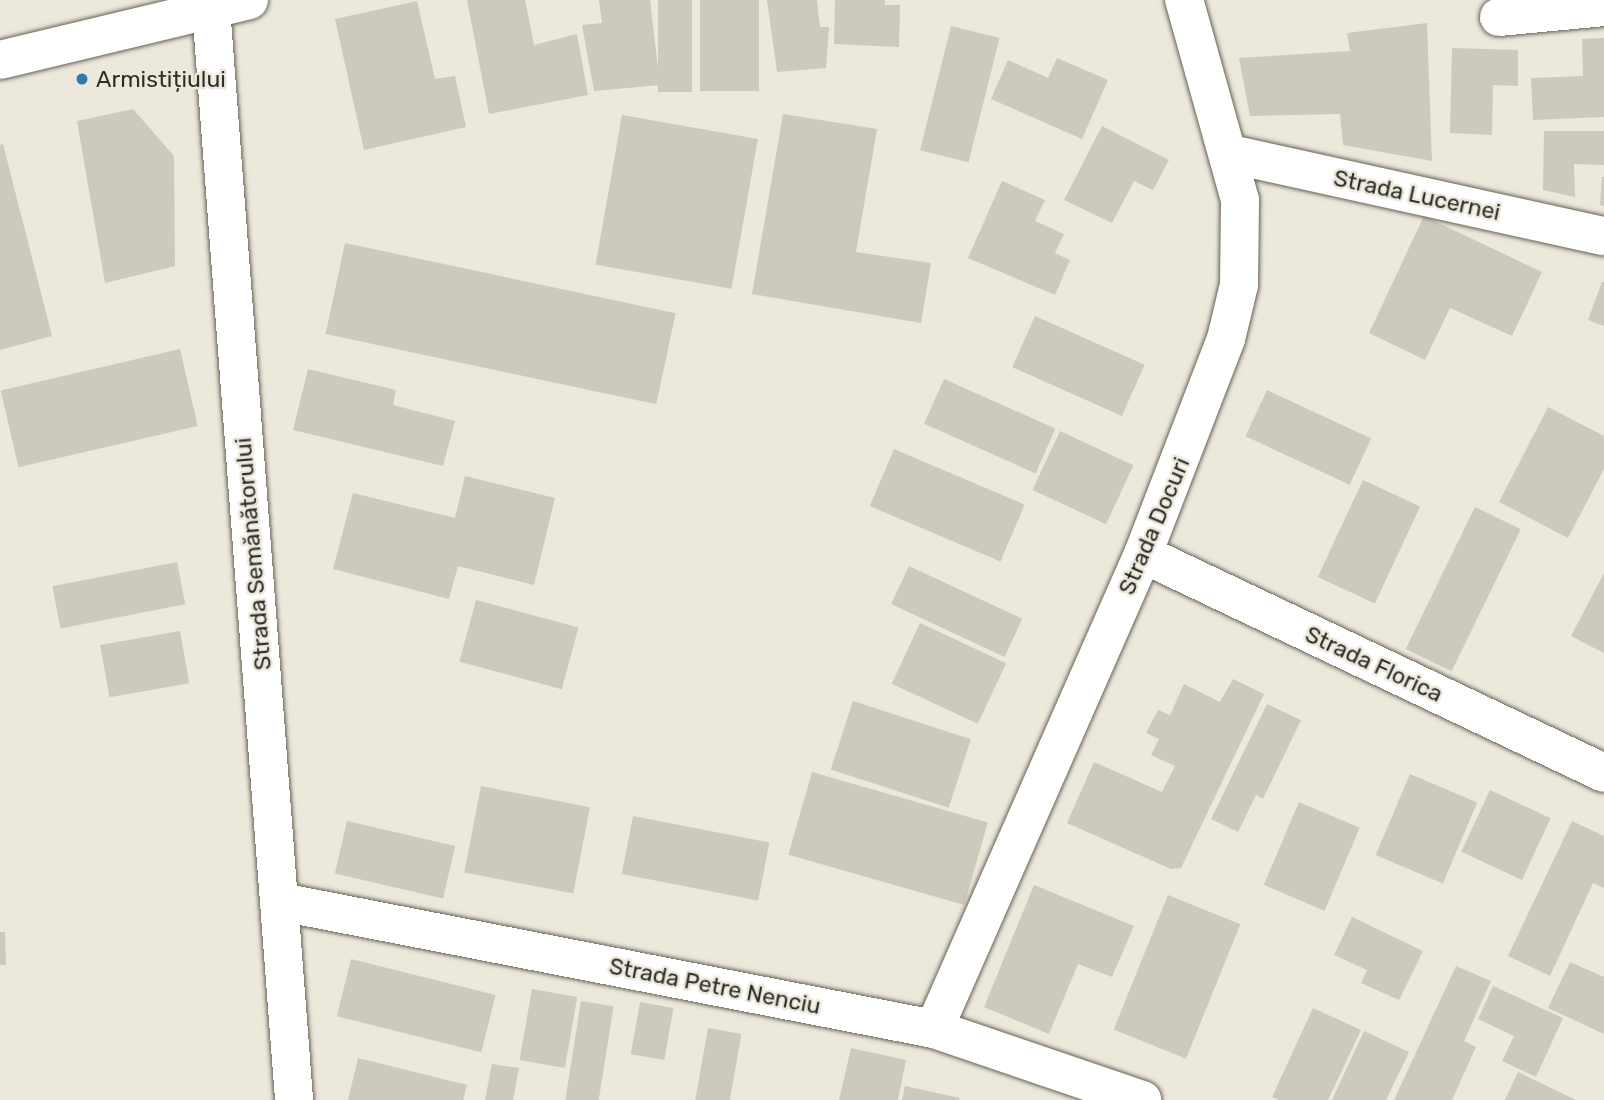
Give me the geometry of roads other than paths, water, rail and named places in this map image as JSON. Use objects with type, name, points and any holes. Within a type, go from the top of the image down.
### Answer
[{"type":"street","points":[[0,60],[211,4],[249,0]]},
{"type":"street","name":"Strada Docuri","points":[[934,1029],[1143,554],[1226,339],[1239,285],[1240,200],[1230,154],[1184,0]]},
{"type":"street","name":"Strada Semănătorului","points":[[211,4],[294,1100]]},
{"type":"street","points":[[1499,18],[1604,8]]},
{"type":"street","name":"Strada Lucernei","points":[[1230,154],[1604,236]]},
{"type":"street","name":"Strada Florica","points":[[1143,554],[1604,773]]},
{"type":"street","name":"Strada Petre Nenciu","points":[[281,902],[934,1029],[1142,1100]]},
{"type":"place","name":"Armistițiului","points":[[82,79]]}]
